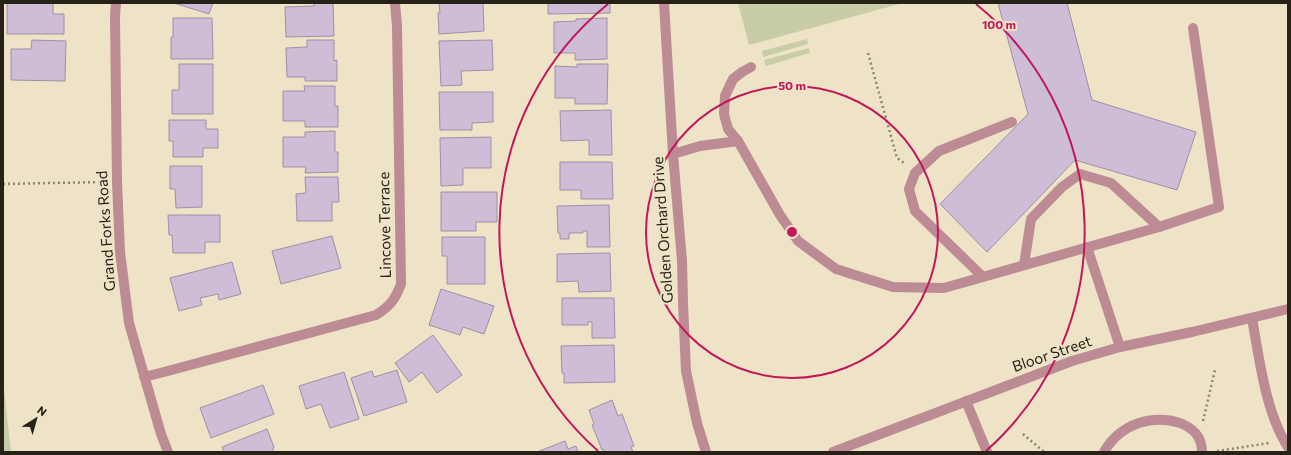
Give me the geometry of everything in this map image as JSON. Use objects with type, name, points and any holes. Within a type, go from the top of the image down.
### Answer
[{"type":"street","name":"Grand Forks Road","points":[[116,3],[117,182],[120,252],[129,323],[161,434],[168,452]]},
{"type":"street","name":"Lincove Terrace","points":[[144,377],[376,315],[396,298],[402,284],[397,26],[395,3]]},
{"type":"street","name":"Golden Orchard Drive","points":[[664,3],[673,154],[682,261],[686,370],[697,423],[706,452]]},
{"type":"street","points":[[751,67],[733,79],[725,96],[724,114],[728,129],[738,141],[780,215],[798,241],[836,269],[893,287],[944,288],[1159,227],[1219,207],[1193,28]]},
{"type":"street","points":[[983,277],[915,211],[909,189],[915,173],[939,151],[1012,122]]},
{"type":"street","points":[[673,154],[700,146],[738,141]]},
{"type":"street","points":[[1024,265],[1031,219],[1062,187],[1080,174],[1111,183],[1159,227]]},
{"type":"street","points":[[1087,247],[1120,347]]},
{"type":"street","name":"Bloor Street","points":[[833,452],[1072,362],[1120,347],[1192,332],[1288,309]]},
{"type":"street","points":[[1252,318],[1270,407],[1286,444]]},
{"type":"street","points":[[966,401],[987,452]]},
{"type":"street","points":[[1104,452],[1111,441],[1124,430],[1138,423],[1163,420],[1179,423],[1194,430],[1199,437],[1202,452]]},
{"type":"path","points":[[868,53],[897,158],[915,173]]},
{"type":"path","points":[[3,184],[117,182]]},
{"type":"path","points":[[1199,437],[1215,370]]},
{"type":"path","points":[[1023,434],[1044,452]]},
{"type":"path","points":[[1212,452],[1286,444]]},
{"type":"green space","points":[[738,3],[903,3],[749,45]]},
{"type":"green space","points":[[807,39],[808,44],[763,57],[762,51]]},
{"type":"green space","points":[[809,48],[810,53],[766,66],[764,60]]},
{"type":"green space","points":[[3,380],[11,452],[3,452]]},
{"type":"building","points":[[7,3],[53,3],[53,14],[64,14],[64,34],[7,34]]},
{"type":"building","points":[[174,3],[213,3],[209,14]]},
{"type":"building","points":[[314,3],[333,3],[334,36],[286,37],[285,7],[314,6]]},
{"type":"building","points":[[439,3],[483,3],[484,31],[439,34]]},
{"type":"building","points":[[548,3],[610,3],[610,13],[548,14]]},
{"type":"building","points":[[998,3],[1067,3],[1092,100],[1196,132],[1177,190],[1075,160],[987,252],[940,204],[1028,114]]},
{"type":"building","points":[[173,18],[212,18],[213,59],[171,59]]},
{"type":"building","points":[[607,18],[607,59],[575,60],[575,53],[554,53],[554,22],[576,21],[576,19]]},
{"type":"building","points":[[32,40],[66,41],[65,81],[11,80],[11,49],[31,49]]},
{"type":"building","points":[[307,40],[334,40],[334,61],[337,60],[337,81],[305,81],[305,77],[287,77],[286,48],[307,47]]},
{"type":"building","points":[[492,40],[493,70],[461,71],[462,85],[441,86],[439,41]]},
{"type":"building","points":[[179,64],[213,64],[213,114],[172,114],[172,90],[179,90]]},
{"type":"building","points":[[577,64],[608,64],[607,104],[575,104],[575,98],[555,98],[555,66],[577,67]]},
{"type":"building","points":[[304,86],[335,86],[335,106],[338,106],[338,127],[305,127],[305,121],[283,121],[283,91],[305,91]]},
{"type":"building","points":[[439,92],[493,92],[493,122],[472,123],[472,130],[440,130]]},
{"type":"building","points":[[611,110],[612,155],[589,155],[589,140],[561,141],[560,111]]},
{"type":"building","points":[[169,120],[206,120],[206,129],[218,129],[218,148],[203,148],[203,157],[173,157],[173,141],[169,141]]},
{"type":"building","points":[[335,131],[335,152],[338,152],[338,172],[305,173],[306,167],[283,167],[283,137],[305,137],[305,132]]},
{"type":"building","points":[[491,137],[491,168],[463,168],[463,185],[441,186],[440,138]]},
{"type":"building","points":[[560,162],[612,162],[613,199],[581,199],[581,190],[560,190]]},
{"type":"building","points":[[170,166],[202,166],[202,207],[176,208],[175,189],[170,189]]},
{"type":"building","points":[[305,177],[338,177],[339,202],[332,202],[332,221],[297,221],[296,194],[306,193]]},
{"type":"building","points":[[441,192],[497,192],[497,222],[476,222],[476,231],[441,231]]},
{"type":"building","points":[[609,205],[610,247],[587,247],[587,231],[583,231],[583,233],[569,233],[569,239],[560,239],[560,233],[558,233],[557,206]]},
{"type":"building","points":[[168,215],[220,215],[220,242],[205,242],[205,253],[173,253],[172,235],[169,235]]},
{"type":"building","points":[[332,236],[341,268],[281,284],[272,251]]},
{"type":"building","points":[[442,237],[485,237],[485,284],[447,284],[447,256],[442,256]]},
{"type":"building","points":[[610,253],[611,291],[579,292],[578,281],[557,282],[557,254]]},
{"type":"building","points":[[232,262],[241,294],[219,300],[218,294],[200,298],[202,305],[179,311],[170,278]]},
{"type":"building","points":[[441,289],[494,306],[484,334],[463,327],[460,335],[429,325]]},
{"type":"building","points":[[562,298],[614,298],[615,338],[592,338],[592,322],[588,322],[588,325],[562,325]]},
{"type":"building","points":[[433,335],[462,375],[437,393],[422,372],[409,382],[395,363]]},
{"type":"building","points":[[614,345],[615,382],[564,383],[561,346]]},
{"type":"building","points":[[397,370],[407,402],[364,416],[351,378],[372,371],[374,377]]},
{"type":"building","points":[[344,372],[359,419],[330,428],[321,404],[306,409],[299,386]]},
{"type":"building","points":[[263,385],[274,414],[211,438],[200,408]]},
{"type":"building","points":[[612,400],[618,416],[622,414],[634,446],[631,447],[633,452],[604,452],[603,449],[602,450],[592,425],[594,424],[589,410]]},
{"type":"building","points":[[267,429],[274,447],[272,452],[224,452],[222,447]]},
{"type":"building","points":[[565,441],[568,449],[576,446],[578,452],[537,452]]}]
